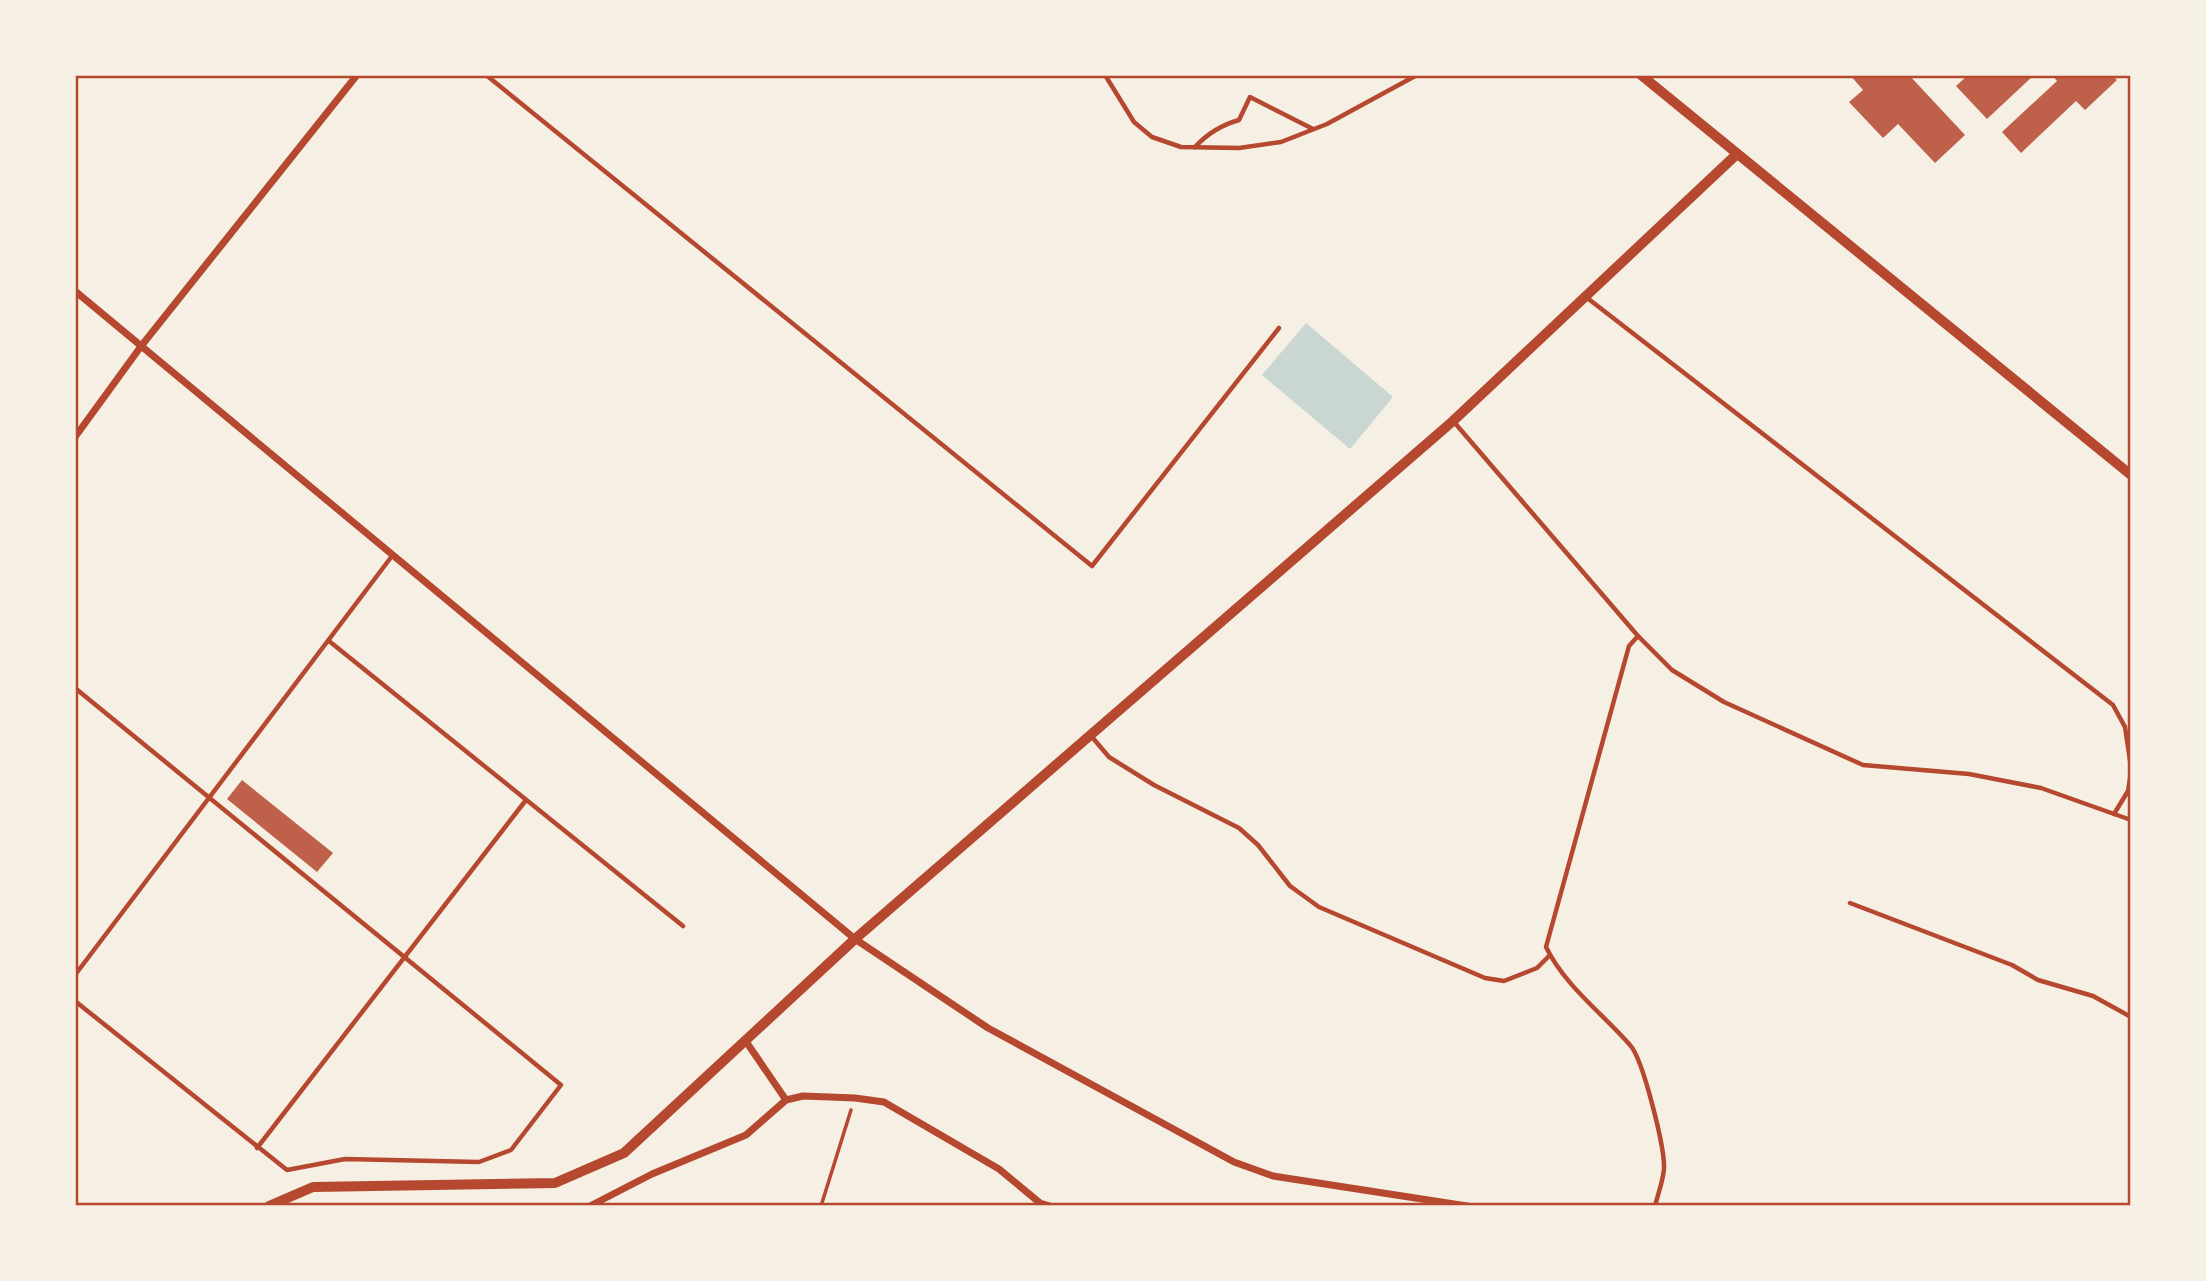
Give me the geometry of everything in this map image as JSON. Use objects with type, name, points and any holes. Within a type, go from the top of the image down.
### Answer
[{"type":"street","points":[[75,436],[142,345],[357,75]]},
{"type":"street","points":[[1641,75],[2131,475]]},
{"type":"street","points":[[269,1206],[313,1187],[555,1183],[624,1153],[855,939],[1453,421],[1737,154]]},
{"type":"street","points":[[75,290],[855,939],[988,1028],[1234,1162],[1273,1176],[1467,1206]]},
{"type":"street","points":[[745,1040],[786,1100]]},
{"type":"street","points":[[590,1206],[652,1174],[746,1135],[786,1100],[803,1096],[884,1102],[999,1169],[1040,1203],[1050,1206]]},
{"type":"lane","points":[[486,75],[1092,566],[1279,328]]},
{"type":"lane","points":[[1105,75],[1134,122],[1152,136],[1181,147],[1239,148],[1281,142],[1314,129],[1417,75]]},
{"type":"lane","points":[[1195,147],[1222,125],[1239,120],[1250,97],[1314,129]]},
{"type":"lane","points":[[1585,297],[2113,705],[2125,727],[2131,769],[2128,791],[2114,814]]},
{"type":"lane","points":[[1453,421],[1638,636],[1672,670],[1724,702],[1863,765],[1969,774],[2041,788],[2131,820]]},
{"type":"lane","points":[[75,975],[392,556]]},
{"type":"lane","points":[[1638,636],[1629,646],[1546,947],[1567,979],[1633,1048],[1659,1126],[1664,1169],[1656,1206]]},
{"type":"lane","points":[[329,641],[683,926]]},
{"type":"lane","points":[[75,688],[561,1085],[511,1150],[480,1162],[345,1160],[287,1170],[75,1001]]},
{"type":"lane","points":[[1090,735],[1109,757],[1154,785],[1239,828],[1258,845],[1290,886],[1319,907],[1485,978],[1504,981],[1537,968],[1550,955]]},
{"type":"lane","points":[[257,1148],[526,800]]},
{"type":"lane","points":[[1850,903],[2012,965],[2038,980],[2093,996],[2131,1017]]},
{"type":"path","points":[[821,1206],[855,1098]]},
{"type":"shaded area","points":[[1306,323],[1393,397],[1350,449],[1262,375]]},
{"type":"building","points":[[1850,75],[1909,75],[1965,135],[1935,163],[1898,124],[1883,138],[1849,102],[1863,90]]},
{"type":"building","points":[[1968,75],[2034,75],[1987,119],[1956,86]]},
{"type":"building","points":[[2052,75],[2112,75],[2117,80],[2085,110],[2076,101],[2021,153],[2002,132],[2057,81]]},
{"type":"building","points":[[242,780],[333,853],[317,872],[227,799]]}]
